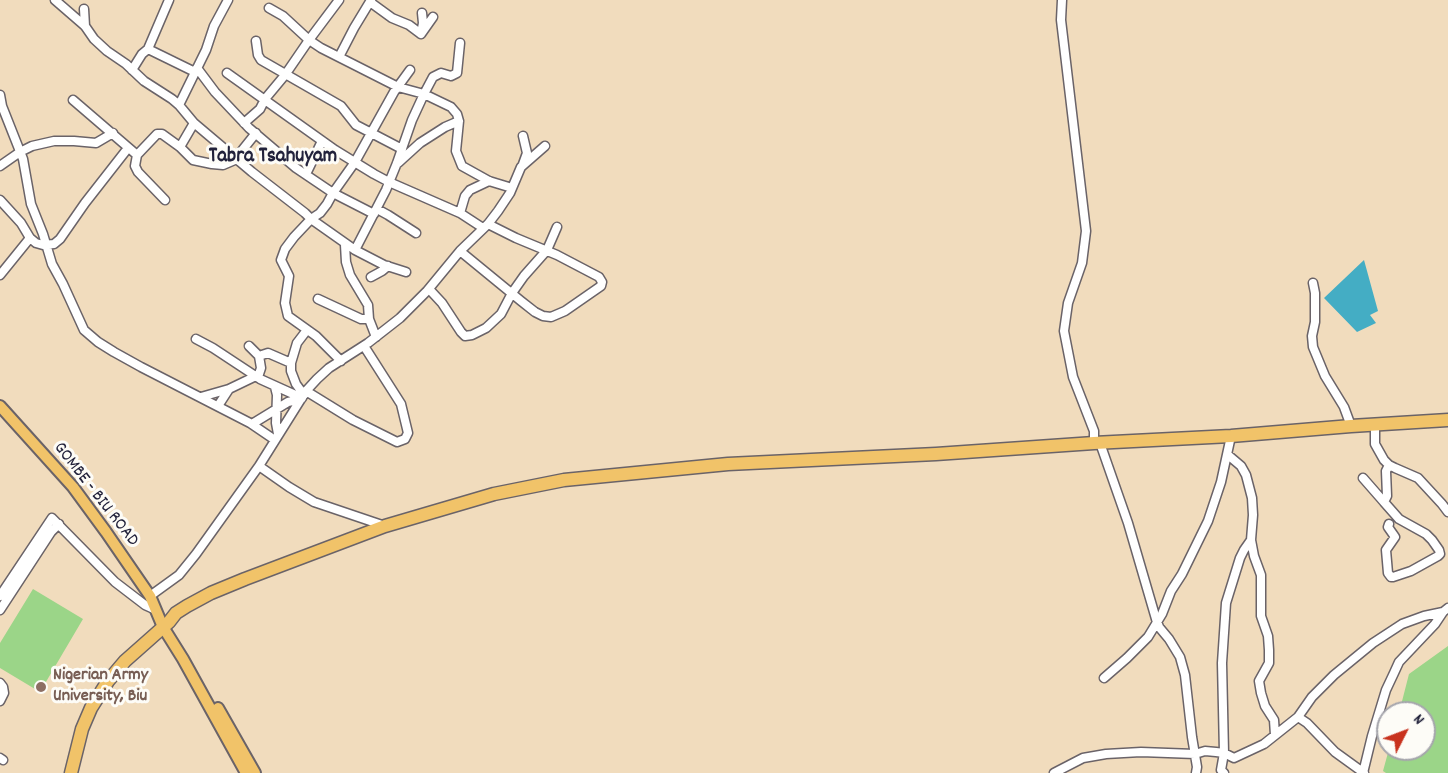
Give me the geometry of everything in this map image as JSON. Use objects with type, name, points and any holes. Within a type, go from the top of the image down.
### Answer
[{"type":"highway","points":[[70,773],[82,729],[91,708],[108,681],[125,661],[176,613],[211,593],[385,526],[494,494],[564,480],[728,464],[1231,436],[1448,420]]},
{"type":"main road","name":"GOMBE - BIU ROAD","points":[[0,406],[74,487],[150,596],[166,624]]},
{"type":"main road","points":[[166,624],[246,773]]},
{"type":"main road","points":[[166,624],[188,653],[255,773]]},
{"type":"street","points":[[55,0],[85,26],[94,39],[107,51],[117,56],[144,81],[172,99],[194,123],[311,219],[355,250],[406,272]]},
{"type":"street","points":[[179,105],[228,0]]},
{"type":"street","points":[[244,123],[260,109],[339,0]]},
{"type":"street","points":[[1062,0],[1061,20],[1086,231],[1083,263],[1068,303],[1064,331],[1072,377],[1128,523],[1157,621],[1180,657],[1185,675],[1196,773]]},
{"type":"street","points":[[339,57],[370,1],[392,18],[409,25],[421,34]]},
{"type":"street","points":[[132,70],[148,49],[165,3]]},
{"type":"street","points":[[269,8],[283,16],[321,48],[398,87],[424,94],[451,106],[459,121],[456,151],[462,166],[489,181],[512,188]]},
{"type":"street","points":[[84,9],[85,26]]},
{"type":"street","points":[[421,34],[422,13]]},
{"type":"street","points":[[421,34],[433,17]]},
{"type":"street","points":[[256,41],[261,60],[341,106],[356,125],[402,149]]},
{"type":"street","points":[[355,250],[376,212],[412,120],[433,77],[441,73],[452,76],[457,73],[460,43]]},
{"type":"street","points":[[148,49],[196,70],[244,123],[333,193],[388,215],[416,233]]},
{"type":"street","points":[[341,361],[316,336],[288,316],[285,292],[289,276],[281,260],[285,249],[311,219],[320,213],[355,162],[370,133],[410,70]]},
{"type":"street","points":[[227,73],[322,141],[389,182],[485,226],[547,250],[598,277],[602,282],[601,286],[565,311],[543,316],[460,252]]},
{"type":"street","points":[[0,95],[2,106],[23,159],[31,204],[52,264],[84,330],[98,342],[141,367],[277,437]]},
{"type":"street","points":[[73,100],[137,155]]},
{"type":"street","points":[[397,163],[420,143],[459,121]]},
{"type":"street","points":[[180,147],[194,123]]},
{"type":"street","points":[[0,166],[32,146],[54,141],[96,143],[113,133]]},
{"type":"street","points":[[165,200],[135,166],[137,155],[157,134],[162,134],[194,160],[223,165],[236,158],[256,133]]},
{"type":"street","points":[[150,596],[179,574],[196,554],[259,466],[304,395],[323,374],[400,318],[485,226],[512,188],[527,153],[523,136]]},
{"type":"street","points":[[306,174],[322,141]]},
{"type":"street","points":[[521,167],[545,146]]},
{"type":"street","points":[[0,200],[36,243],[54,244],[128,148]]},
{"type":"street","points":[[460,213],[465,196],[470,190],[489,181]]},
{"type":"street","points":[[429,289],[442,303],[461,332],[465,336],[472,336],[486,328],[501,314],[524,276],[547,250],[558,227]]},
{"type":"street","points":[[0,275],[30,238]]},
{"type":"street","points":[[345,244],[346,262],[350,275],[368,305],[369,319],[376,337]]},
{"type":"street","points":[[370,277],[388,266]]},
{"type":"street","points":[[1313,283],[1315,322],[1312,347],[1324,376],[1344,406],[1351,426]]},
{"type":"street","points":[[318,298],[361,319],[369,319]]},
{"type":"street","points":[[304,395],[291,371],[291,363],[297,343],[307,330]]},
{"type":"street","points":[[196,339],[275,387],[304,395],[397,442],[405,439],[408,433],[401,404],[364,346]]},
{"type":"street","points":[[201,397],[229,389],[259,374],[261,368],[259,356],[249,346]]},
{"type":"street","points":[[259,356],[268,353],[291,363]]},
{"type":"street","points":[[275,387],[278,395],[277,437]]},
{"type":"street","points":[[218,406],[229,389]]},
{"type":"street","points":[[252,424],[304,395]]},
{"type":"street","points":[[1375,424],[1376,444],[1384,460],[1389,465],[1418,478],[1448,512]]},
{"type":"street","points":[[1104,678],[1142,644],[1162,614],[1171,591],[1208,521],[1220,489],[1231,436]]},
{"type":"street","points":[[1228,455],[1241,466],[1250,487],[1253,515],[1251,540],[1261,575],[1261,616],[1269,643],[1269,663],[1259,681],[1265,706],[1274,720],[1275,735]]},
{"type":"street","points":[[1384,502],[1387,496],[1386,471],[1389,465]]},
{"type":"street","points":[[259,466],[314,502],[385,526]]},
{"type":"street","points":[[1363,478],[1399,519],[1426,534],[1440,554],[1411,571],[1391,577],[1388,573],[1386,554],[1387,547],[1395,537],[1388,527],[1389,524]]},
{"type":"street","points":[[0,596],[45,526],[55,521]]},
{"type":"street","points":[[1,606],[51,532],[55,521]]},
{"type":"street","points":[[55,521],[115,582],[145,605],[156,610]]},
{"type":"street","points":[[1224,773],[1221,770],[1224,753],[1222,663],[1226,603],[1240,558],[1251,540]]},
{"type":"street","points":[[1298,717],[1307,723],[1335,753],[1364,773],[1386,690],[1399,662],[1446,610]]},
{"type":"street","points":[[1054,773],[1083,758],[1106,754],[1141,752],[1195,754],[1205,751],[1224,753],[1233,758],[1264,744],[1298,717],[1312,697],[1334,675],[1372,643],[1402,624],[1424,615],[1446,610]]},
{"type":"street","points":[[0,683],[4,693],[0,701]]},
{"type":"green space","points":[[33,589],[83,619],[40,692],[0,668],[0,643]]},
{"type":"green space","points":[[1448,646],[1448,773],[1386,773],[1383,771],[1386,761],[1436,761],[1436,701],[1402,701],[1409,674]]},
{"type":"water","points":[[1364,260],[1378,311],[1370,315],[1376,323],[1357,332],[1324,298]]},
{"type":"place","name":"Nigerian Army University, Biu","points":[[41,687]]},
{"type":"district","name":"Tabra Tsahuyam","points":[[273,158]]}]
